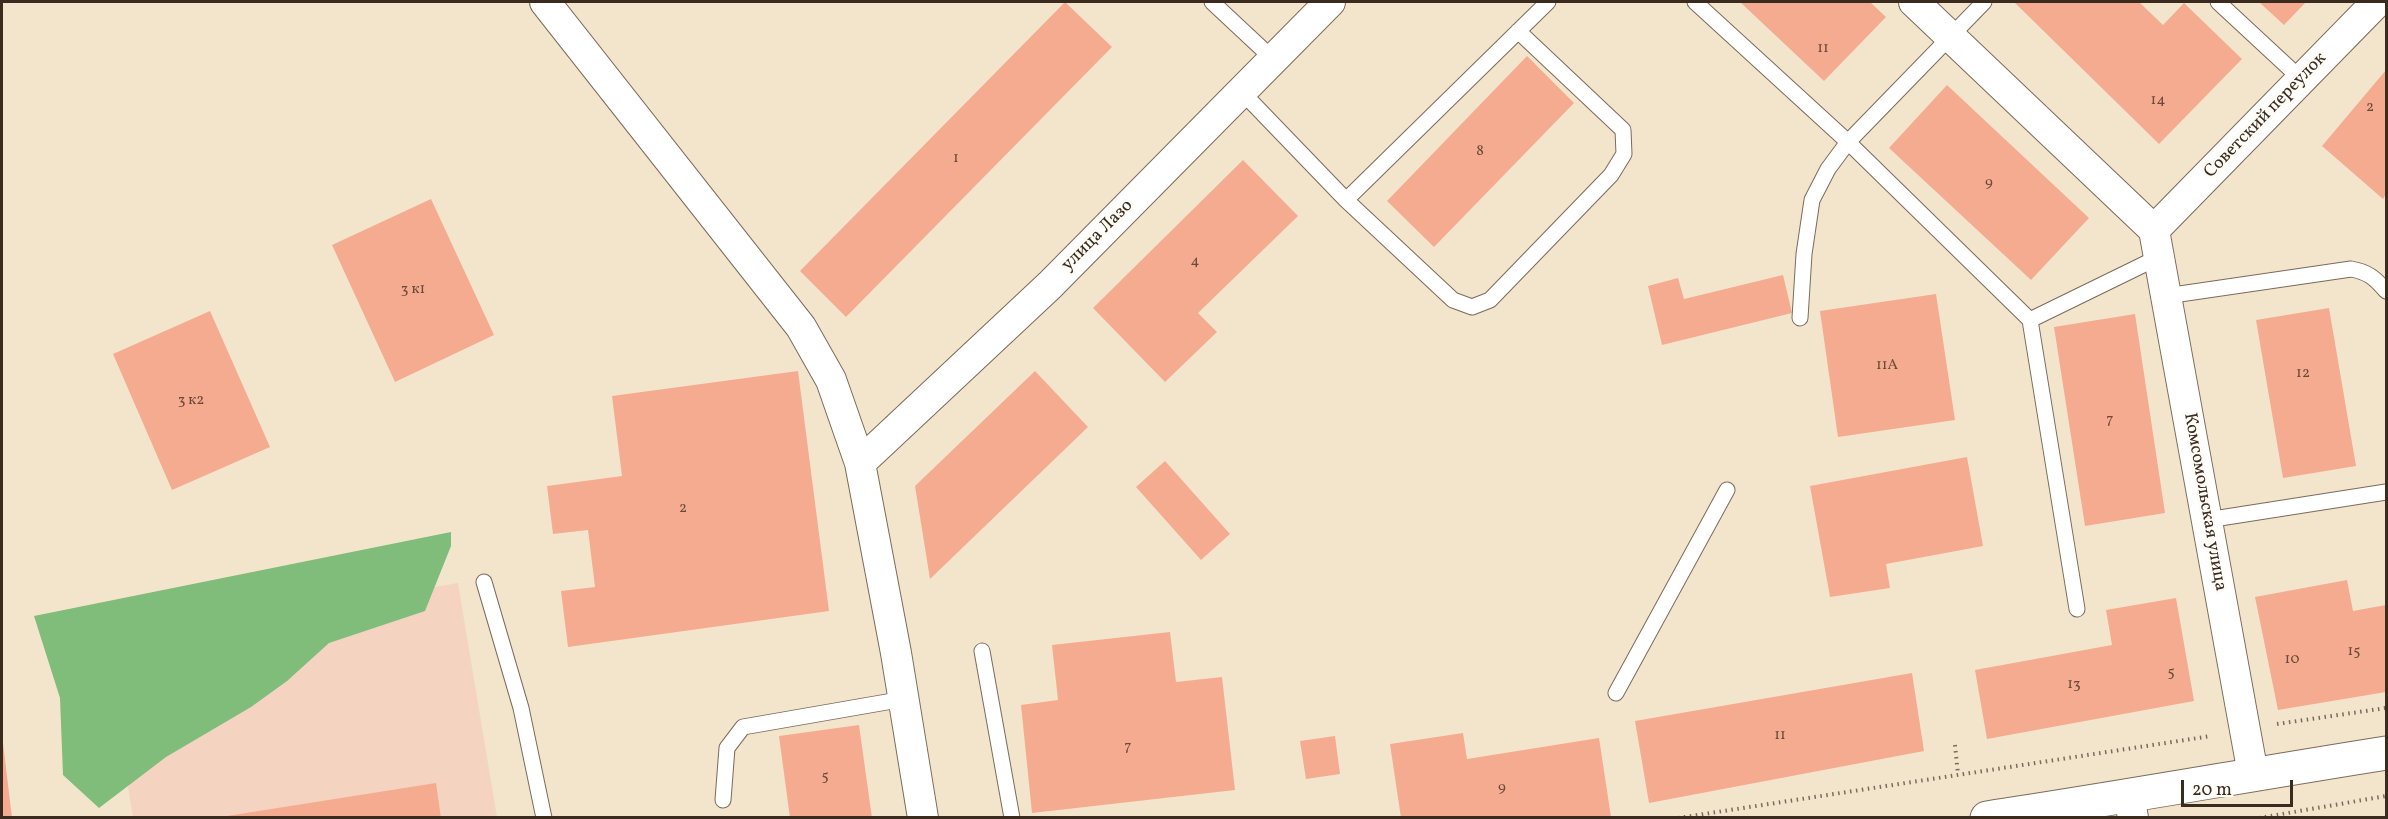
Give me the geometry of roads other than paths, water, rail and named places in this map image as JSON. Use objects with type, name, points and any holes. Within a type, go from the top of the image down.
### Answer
[{"type":"street","points":[[545,2],[801,327],[831,380],[860,463],[904,699],[923,818]]},
{"type":"street","name":"улица Лазо","points":[[860,463],[1050,285],[1330,2]]},
{"type":"street","points":[[1914,2],[2157,244]]},
{"type":"street","name":"Советский переулок","points":[[2157,244],[2301,79],[2379,7]]},
{"type":"street","name":"Комсомольская улица","points":[[2157,244],[2253,774]]},
{"type":"street","points":[[1987,818],[2131,807],[2253,774],[2386,753]]},
{"type":"lane","points":[[1212,2],[1273,59]]},
{"type":"lane","points":[[1346,200],[1548,2]]},
{"type":"lane","points":[[1695,2],[1848,142],[2030,320],[2077,609]]},
{"type":"lane","points":[[1800,318],[1804,254],[1812,200],[1828,169],[1848,142],[1984,2]]},
{"type":"lane","points":[[2218,2],[2301,79]]},
{"type":"lane","points":[[1241,91],[1346,200],[1453,300],[1472,307],[1490,300],[1611,176],[1624,154],[1623,130],[1518,31]]},
{"type":"lane","points":[[2030,320],[2157,244]]},
{"type":"lane","points":[[2166,296],[2351,269],[2366,272],[2376,278],[2386,291]]},
{"type":"lane","points":[[1616,693],[1727,490]]},
{"type":"lane","points":[[2207,520],[2386,492]]},
{"type":"lane","points":[[484,582],[521,708],[544,818]]},
{"type":"lane","points":[[982,651],[1012,818]]},
{"type":"lane","points":[[723,800],[727,748],[742,727],[904,699]]}]
